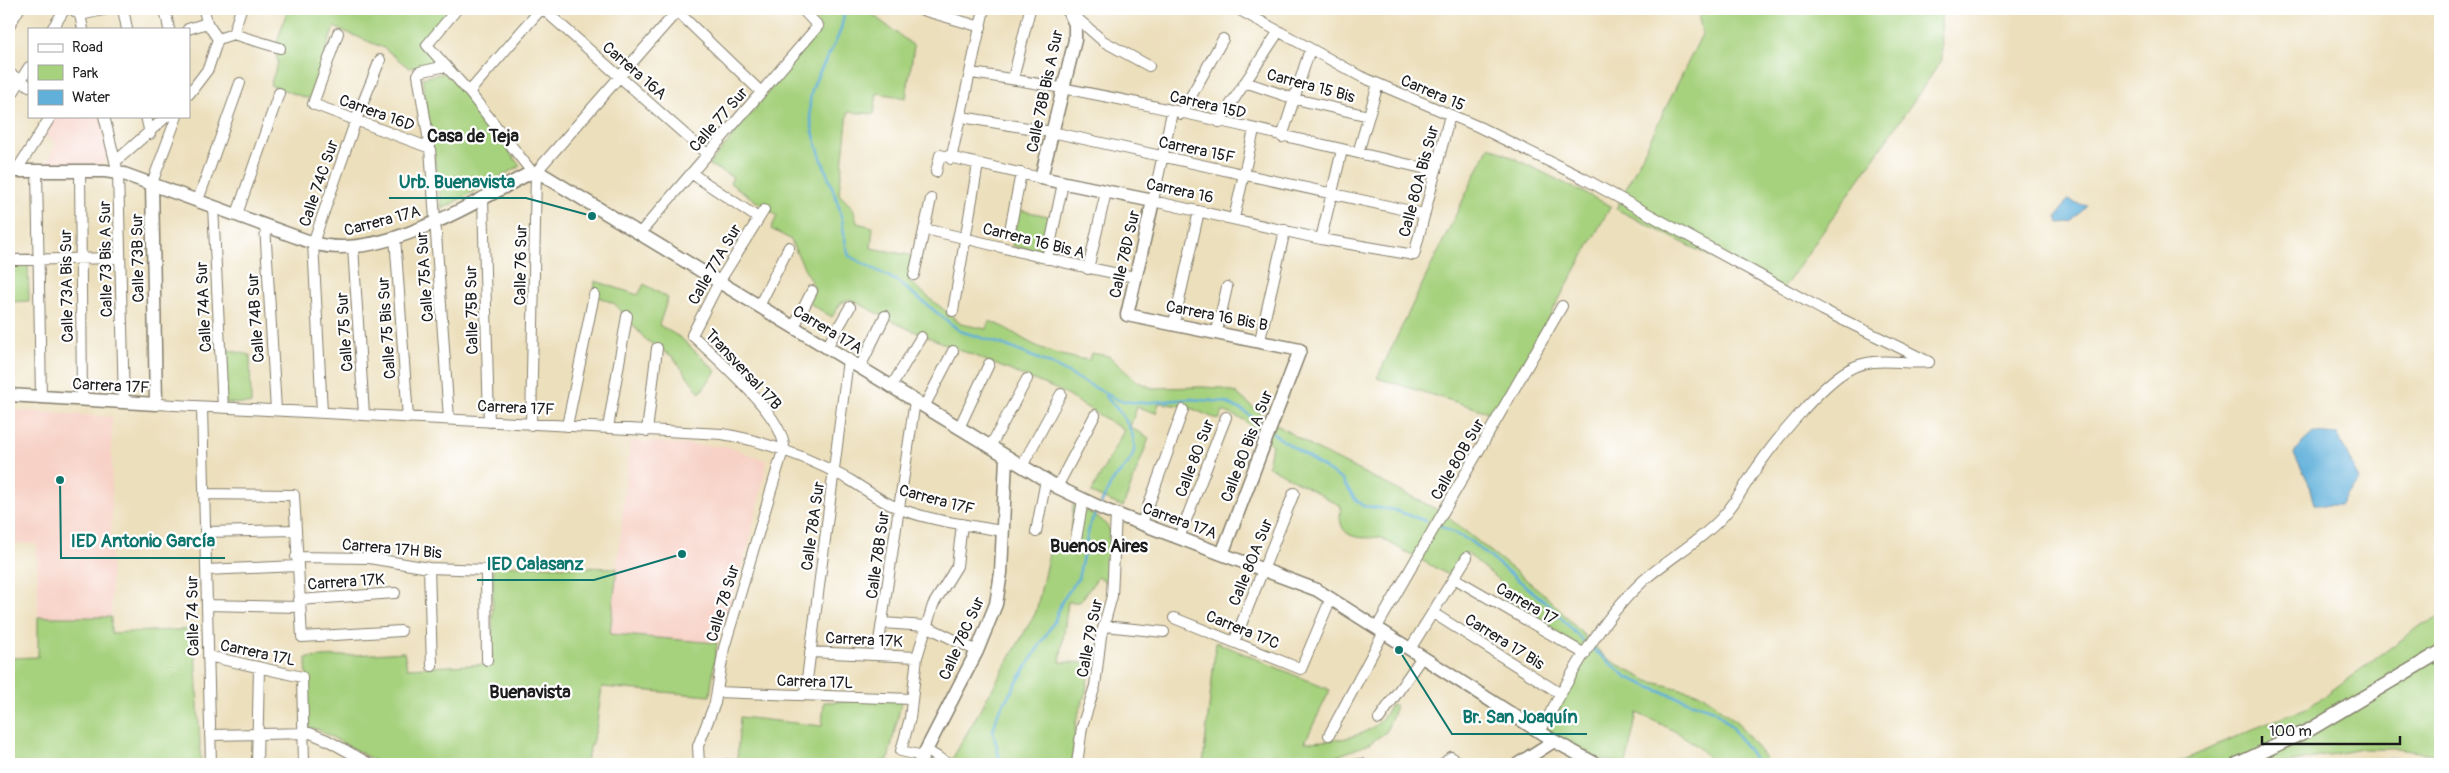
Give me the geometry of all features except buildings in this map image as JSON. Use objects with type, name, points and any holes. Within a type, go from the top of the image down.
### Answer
[{"type":"street","points":[[9,26],[19,9]]},
{"type":"street","points":[[56,26],[65,9]]},
{"type":"street","points":[[83,28],[77,11],[108,9]]},
{"type":"street","points":[[123,9],[127,28]]},
{"type":"street","points":[[165,9],[169,28]]},
{"type":"street","points":[[204,9],[207,23],[218,39]]},
{"type":"street","points":[[233,34],[241,9]]},
{"type":"street","points":[[457,9],[428,44],[534,172],[678,10],[761,92]]},
{"type":"street","points":[[469,92],[542,9]]},
{"type":"street","name":"Carrera 16A","points":[[542,9],[707,154]]},
{"type":"street","name":"Calle 77 Sur","points":[[640,233],[818,26],[802,9]]},
{"type":"street","points":[[919,9],[982,27]]},
{"type":"street","points":[[951,159],[972,73],[984,9]]},
{"type":"street","points":[[1012,79],[1030,9]]},
{"type":"street","name":"Carrera 15","points":[[1238,9],[1378,84],[1450,115],[1619,198],[1823,310],[1929,362],[1911,364],[1883,360],[1864,362],[1846,370],[1782,434],[1726,514],[1644,580],[1601,626],[1585,654]]},
{"type":"street","points":[[1069,11],[1103,40],[1150,66]]},
{"type":"street","name":"Calle 78B Bis A Sur","points":[[1041,178],[1075,40],[1075,24],[1069,11]]},
{"type":"street","points":[[190,28],[207,23]]},
{"type":"street","points":[[1219,122],[1279,31]]},
{"type":"street","name":"Carrera 16D","points":[[338,33],[313,104],[430,148]]},
{"type":"street","points":[[218,39],[233,34],[280,48]]},
{"type":"street","points":[[190,93],[208,69],[218,39]]},
{"type":"street","name":"Calle 78D Sur","points":[[1127,314],[1162,157],[1176,113],[1223,39]]},
{"type":"street","points":[[1282,137],[1310,49]]},
{"type":"street","name":"Calle 74C Sur","points":[[322,412],[313,243],[356,120],[380,60]]},
{"type":"street","name":"Calle 75A Sur","points":[[446,66],[418,74],[430,148],[449,419]]},
{"type":"street","points":[[9,99],[24,83],[28,70]]},
{"type":"street","points":[[9,73],[24,83]]},
{"type":"street","name":"Carrera 15D","points":[[972,73],[1063,87],[1436,171]]},
{"type":"street","name":"Carrera 15 Bis","points":[[1245,82],[1295,99],[1369,116]]},
{"type":"street","points":[[198,200],[240,83]]},
{"type":"street","points":[[1358,153],[1378,84]]},
{"type":"street","points":[[237,214],[279,93]]},
{"type":"street","name":"Calle 80A Bis Sur","points":[[1414,255],[1450,115]]},
{"type":"street","name":"Carrera 15F","points":[[962,117],[1052,132],[1424,214]]},
{"type":"street","points":[[12,171],[50,118]]},
{"type":"street","name":"Calle 73 Bis A Sur","points":[[105,118],[117,167],[124,403]]},
{"type":"street","points":[[146,118],[150,134]]},
{"type":"street","points":[[117,167],[165,118]]},
{"type":"street","name":"Calle 73B Sur","points":[[156,404],[152,183],[176,118]]},
{"type":"street","points":[[1234,218],[1254,130]]},
{"type":"street","points":[[1321,239],[1342,150]]},
{"type":"street","name":"Carrera 16","points":[[936,172],[940,156],[1234,218],[1321,239],[1414,255]]},
{"type":"street","points":[[953,312],[978,164]]},
{"type":"street","name":"Carrera 17A","points":[[12,171],[80,171],[117,167],[152,183],[213,206],[313,243],[333,248],[354,247],[394,237],[435,222],[534,172],[640,233],[1006,457],[1052,483],[1099,507],[1308,586],[1381,629],[1422,658],[1583,759],[1596,764]]},
{"type":"street","points":[[37,171],[41,398]]},
{"type":"street","name":"Calle 73A Bis Sur","points":[[80,171],[82,400]]},
{"type":"street","name":"Calle 76 Sur","points":[[532,425],[534,172]]},
{"type":"street","name":"Calle 77A Sur","points":[[690,173],[761,214],[719,282],[692,335]]},
{"type":"street","points":[[1010,230],[1021,173]]},
{"type":"street","points":[[1047,259],[1063,182]]},
{"type":"street","points":[[1088,269],[1106,192]]},
{"type":"street","name":"Calle 75B Sur","points":[[483,197],[489,422]]},
{"type":"street","points":[[914,275],[931,198]]},
{"type":"street","name":"Calle 74A Sur","points":[[213,206],[223,408]]},
{"type":"street","points":[[1174,323],[1199,211]]},
{"type":"street","name":"Calle 74B Sur","points":[[265,225],[276,410]]},
{"type":"street","name":"Carrera 16 Bis A","points":[[924,229],[1088,269],[1136,277]]},
{"type":"street","points":[[1260,340],[1284,230]]},
{"type":"street","name":"Calle 75 Bis Sur","points":[[394,237],[408,418]]},
{"type":"street","name":"Calle 75 Sur","points":[[354,247],[364,414]]},
{"type":"street","points":[[759,306],[789,247]]},
{"type":"street","points":[[9,260],[120,258]]},
{"type":"street","points":[[1217,331],[1227,287]]},
{"type":"street","points":[[794,327],[812,291]]},
{"type":"street","points":[[567,426],[594,295]]},
{"type":"street","points":[[827,347],[850,306]]},
{"type":"street","name":"Calle 80B Sur","points":[[1329,735],[1381,629],[1562,306]]},
{"type":"street","name":"Carrera 16 Bis B","points":[[1127,314],[1217,331],[1300,350]]},
{"type":"street","points":[[608,428],[626,316]]},
{"type":"street","points":[[860,367],[885,316]]},
{"type":"street","name":"Transversal 17B","points":[[692,335],[771,417],[782,434],[784,451]]},
{"type":"street","points":[[891,386],[921,338]]},
{"type":"street","points":[[647,430],[657,348]]},
{"type":"street","name":"Calle 80 Bis A Sur","points":[[1222,554],[1300,350]]},
{"type":"street","points":[[919,404],[953,351]]},
{"type":"street","name":"Calle 78A Sur","points":[[805,695],[848,360]]},
{"type":"street","points":[[959,428],[989,364]]},
{"type":"street","points":[[990,447],[1028,378]]},
{"type":"street","points":[[1022,466],[1061,394]]},
{"type":"street","name":"Carrera 17F","points":[[9,395],[124,403],[722,434],[752,440],[835,472],[900,508],[962,524],[1002,531]]},
{"type":"street","name":"Calle 78B Sur","points":[[877,655],[900,508],[919,404]]},
{"type":"street","name":"Calle 74 Sur","points":[[202,407],[211,764]]},
{"type":"street","points":[[1142,524],[1182,410]]},
{"type":"street","points":[[1036,532],[1052,483],[1096,415]]},
{"type":"street","name":"Calle 80 Sur","points":[[1179,538],[1226,417]]},
{"type":"street","name":"Calle 78 Sur","points":[[699,764],[698,746],[710,720],[718,692],[724,648],[784,451]]},
{"type":"street","name":"Calle 78C Sur","points":[[923,757],[977,651],[998,595],[1006,457]]},
{"type":"street","name":"Calle 80A Sur","points":[[1234,642],[1294,493]]},
{"type":"street","points":[[204,494],[292,495],[296,498],[296,562],[302,637],[401,631]]},
{"type":"street","points":[[1075,545],[1099,507]]},
{"type":"street","name":"Calle 79 Sur","points":[[1078,764],[1082,727],[1095,686],[1104,626],[1112,596],[1099,507]]},
{"type":"street","points":[[949,764],[901,751],[912,699],[917,657],[933,605],[957,566],[962,524]]},
{"type":"street","points":[[205,532],[295,530]]},
{"type":"street","points":[[1410,650],[1467,557]]},
{"type":"street","name":"Carrera 17H Bis","points":[[206,570],[370,558],[430,568],[486,570],[487,660]]},
{"type":"street","points":[[430,568],[432,666]]},
{"type":"street","name":"Carrera 17","points":[[1454,578],[1585,654]]},
{"type":"street","name":"Carrera 17K","points":[[207,605],[300,603],[395,593]]},
{"type":"street","name":"Carrera 17C","points":[[1174,618],[1301,669],[1331,598]]},
{"type":"street","name":"Carrera 17 Bis","points":[[1433,613],[1561,694]]},
{"type":"street","points":[[882,623],[926,626],[977,651]]},
{"type":"street","points":[[1104,626],[1164,632]]},
{"type":"street","name":"Carrera 17K","points":[[810,652],[917,657]]},
{"type":"street","points":[[2237,764],[2311,729],[2440,652]]},
{"type":"street","points":[[1540,732],[1585,654]]},
{"type":"street","name":"Carrera 17L","points":[[208,656],[302,677],[303,732]]},
{"type":"street","points":[[1379,719],[1422,658]]},
{"type":"street","points":[[257,764],[259,667]]},
{"type":"street","name":"Carrera 17L","points":[[718,692],[912,699]]},
{"type":"street","points":[[210,735],[303,732],[328,740],[370,764]]},
{"type":"street","points":[[303,732],[304,764]]},
{"type":"street","points":[[1518,764],[1554,741]]},
{"type":"street","points":[[1447,761],[1462,764]]},
{"type":"shaded area","points":[[54,118],[100,118],[109,157],[101,164],[46,163],[57,143],[44,135]]},
{"type":"shaded area","points":[[9,410],[112,417],[111,617],[38,617],[37,544],[9,543]]},
{"type":"shaded area","points":[[630,441],[730,447],[767,461],[750,540],[717,643],[610,634]]},
{"type":"green space","points":[[280,9],[450,9],[422,40],[439,61],[409,68],[384,48],[334,27],[309,99],[270,85],[278,63],[275,48],[287,11]]},
{"type":"green space","points":[[805,9],[865,9],[914,46],[906,98],[877,93],[874,114],[848,112],[839,194],[853,208],[857,223],[873,227],[871,248],[914,256],[909,281],[961,324],[986,329],[989,321],[1041,348],[1056,353],[1089,360],[1091,353],[1109,356],[1136,381],[1152,388],[1220,388],[1236,393],[1266,418],[1314,448],[1440,511],[1544,594],[1606,658],[1648,681],[1702,694],[1738,723],[1765,758],[1767,764],[1712,764],[1706,755],[1689,740],[1637,713],[1626,764],[1601,760],[1547,730],[1586,659],[1502,603],[1510,590],[1466,552],[1452,577],[1379,537],[1361,538],[1348,534],[1341,524],[1341,506],[1268,466],[1272,445],[1244,420],[1223,411],[1219,420],[1188,407],[1159,403],[1156,413],[1137,407],[1130,427],[1149,438],[1123,507],[1091,493],[1124,430],[1058,390],[906,328],[850,299],[841,303],[832,317],[809,303],[815,290],[790,239],[771,229],[777,216],[730,183],[733,177],[709,165],[821,28]]},
{"type":"green space","points":[[1694,9],[1941,9],[1942,60],[1781,292],[1616,209],[1702,34],[1698,14]]},
{"type":"green space","points":[[448,72],[520,166],[442,209],[422,78]]},
{"type":"green space","points":[[1489,146],[1611,206],[1495,414],[1377,378]]},
{"type":"green space","points":[[1019,210],[1048,216],[1040,252],[1012,246]]},
{"type":"green space","points":[[9,264],[28,264],[29,301],[9,302]]},
{"type":"green space","points":[[595,281],[638,295],[644,284],[668,298],[659,325],[681,338],[716,371],[700,393],[673,357],[646,340],[615,304],[594,295]]},
{"type":"green space","points":[[224,349],[250,355],[251,404],[225,403]]},
{"type":"green space","points":[[1073,505],[1100,519],[1107,526],[1111,542],[1108,583],[1098,577],[1080,602],[1068,602],[1060,662],[1090,663],[1086,691],[1076,721],[1072,764],[957,764],[951,761],[1036,612],[1051,544],[1071,543]]},
{"type":"green space","points":[[493,565],[617,568],[610,634],[717,643],[710,696],[602,687],[596,730],[585,764],[381,764],[319,730],[308,727],[306,658],[404,652],[407,668],[492,664]]},
{"type":"green space","points":[[38,617],[111,617],[111,633],[194,629],[201,764],[9,764],[9,658],[38,657]]},
{"type":"green space","points":[[2440,617],[2440,755],[2397,749],[2361,749],[2283,764],[2175,764],[2253,729],[2309,707],[2423,624]]},
{"type":"green space","points":[[1216,642],[1330,690],[1305,742],[1343,738],[1362,733],[1378,723],[1392,704],[1396,706],[1386,732],[1369,744],[1319,763],[1301,759],[1298,764],[1203,764]]},
{"type":"green space","points":[[902,699],[888,760],[872,764],[707,764],[706,756],[737,759],[740,717],[822,726],[824,702]]},
{"type":"water","points":[[2067,200],[2087,206],[2071,222],[2059,223],[2057,217]]},
{"type":"water","points":[[2313,433],[2338,435],[2359,480],[2340,505],[2314,505],[2308,481],[2294,455],[2297,448]]},
{"type":"waterway","points":[[844,9],[840,31],[816,79],[810,105],[814,136],[837,201],[849,256],[897,281],[960,331],[1004,345],[1053,365],[1118,400],[1139,403],[1191,399],[1224,402],[1244,411],[1266,428]]},
{"type":"waterway","points":[[1101,504],[1114,479],[1130,461],[1134,447],[1131,430],[1116,407],[1105,396]]},
{"type":"waterway","points":[[1272,433],[1342,480],[1355,499],[1363,506],[1394,510],[1426,521]]},
{"type":"waterway","points":[[1001,764],[993,731],[998,713],[1054,622],[1062,601],[1078,579],[1090,524],[1097,511]]},
{"type":"waterway","points":[[1439,525],[1470,541],[1549,605],[1583,641]]},
{"type":"waterway","points":[[1593,649],[1627,677],[1659,691],[1716,711],[1730,725],[1758,764]]},
{"type":"waterway","points":[[2349,764],[2406,758],[2440,764]]},
{"type":"place","name":"Urb. Buenavista","points":[[592,216]]},
{"type":"place","name":"IED Antonio García","points":[[60,480]]},
{"type":"place","name":"IED Calasanz","points":[[682,554]]},
{"type":"place","name":"Br. San Joaquín","points":[[1399,650]]},
{"type":"district","name":"Casa de Teja","points":[[473,136]]},
{"type":"district","name":"Buenos Aires","points":[[1099,546]]},
{"type":"district","name":"Buenavista","points":[[530,692]]}]
